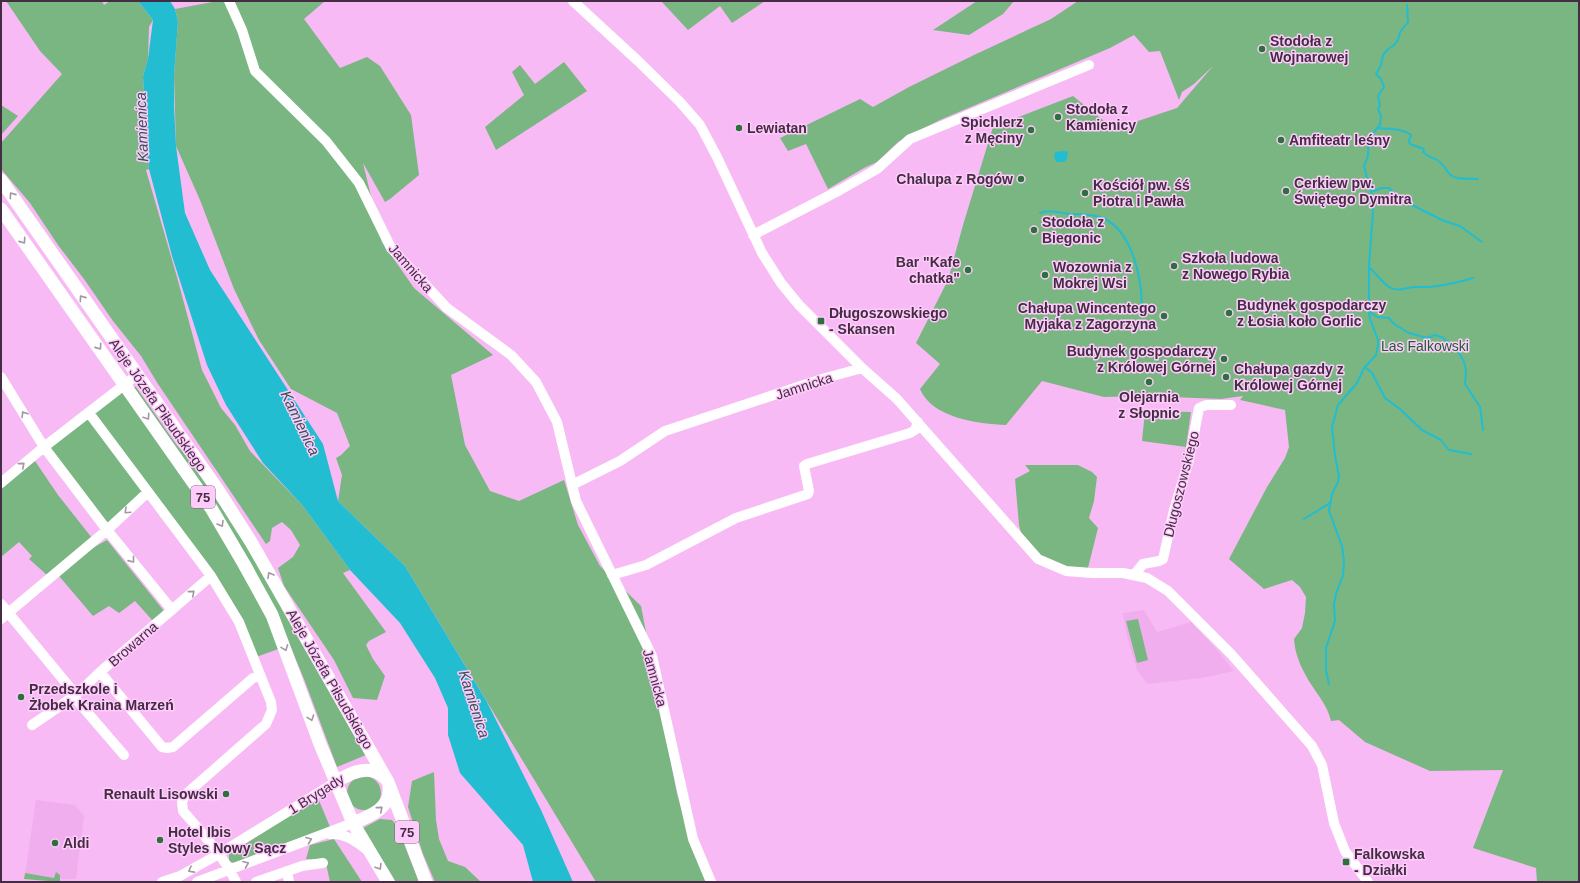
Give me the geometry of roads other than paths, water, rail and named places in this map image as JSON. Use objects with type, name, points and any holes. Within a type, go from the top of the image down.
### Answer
[{"type":"main road","name":"Aleje Józefa Piłsudskiego","points":[[1,180],[218,490],[251,542],[388,782],[426,882]]},
{"type":"main road","name":"Aleje Józefa Piłsudskiego","points":[[1,209],[211,508],[244,564],[272,615],[353,823],[388,882]]},
{"type":"main road","name":"1 Brygady","points":[[336,782],[360,770],[369,770],[383,776],[388,782]]},
{"type":"main road","points":[[353,823],[374,814],[386,804],[390,791],[388,782]]},
{"type":"street","name":"Jamnicka","points":[[228,1],[242,30],[255,70],[326,142],[359,184],[392,248],[447,308],[511,356],[536,382],[557,422],[576,502],[652,656],[693,839],[711,882]]},
{"type":"street","points":[[573,1],[680,102],[700,125],[718,157],[753,236],[781,284],[799,305],[918,422],[958,470],[1038,559],[1066,571],[1092,573],[1123,572],[1147,578],[1168,591],[1232,655],[1312,746],[1322,765],[1334,823],[1345,850],[1368,882]]},
{"type":"street","points":[[753,236],[878,169],[910,140],[1089,65]]},
{"type":"street","name":"Jamnicka","points":[[572,485],[620,461],[665,432],[862,368]]},
{"type":"street","points":[[1,483],[44,447],[137,375]]},
{"type":"street","points":[[1,378],[44,447],[107,530],[172,610]]},
{"type":"street","name":"Długoszowskiego","points":[[1134,575],[1143,564],[1163,559],[1174,510],[1189,460],[1199,408],[1206,405],[1231,405]]},
{"type":"street","points":[[89,413],[211,576],[239,622],[271,702],[272,710],[266,724],[185,795],[182,802],[183,811],[219,854],[236,882]]},
{"type":"street","points":[[612,575],[646,565],[736,518],[808,494],[809,491],[804,466],[807,464],[910,433],[915,430],[918,422]]},
{"type":"street","points":[[4,616],[107,530],[148,492]]},
{"type":"street","name":"Browarna","points":[[211,576],[100,672],[162,747],[167,748],[173,747],[253,678],[260,676]]},
{"type":"street","points":[[1,604],[4,616],[17,625],[124,755]]},
{"type":"street","points":[[32,725],[75,696],[100,672]]},
{"type":"street","name":"1 Brygady","points":[[162,882],[180,876],[219,854],[336,782]]},
{"type":"street","points":[[197,882],[353,823]]},
{"type":"street","points":[[324,835],[340,834],[354,840],[370,853]]},
{"type":"street","points":[[256,882],[302,866],[323,863]]},
{"type":"street","points":[[287,871],[289,882]]},
{"type":"water","name":"Kamienica","points":[[138,1],[170,1],[175,9],[178,22],[174,75],[176,146],[185,213],[210,270],[323,444],[338,501],[405,566],[487,702],[541,810],[573,882],[533,882],[523,845],[460,773],[448,735],[448,708],[435,678],[400,623],[350,570],[303,506],[263,463],[226,405],[207,365],[172,256],[149,169],[143,76],[148,59],[153,20]]},
{"type":"water","points":[[1055,152],[1068,152],[1067,159],[1064,162],[1056,162],[1054,156]]},
{"type":"waterway","points":[[1329,684],[1326,670],[1326,648],[1335,621],[1334,604],[1343,575],[1344,561],[1342,546],[1329,511],[1332,494],[1338,482],[1339,476],[1332,427],[1338,405],[1357,383],[1364,368],[1376,355],[1378,346],[1378,340],[1369,312],[1369,266],[1373,212],[1371,192],[1364,166],[1368,156],[1369,138],[1380,125],[1381,116],[1378,109],[1380,106],[1378,96],[1384,87],[1381,79],[1376,74],[1381,65],[1383,55],[1398,40],[1400,32],[1408,22],[1407,5]]},
{"type":"waterway","points":[[1377,128],[1395,129],[1411,135],[1409,141],[1410,144],[1424,149],[1423,152],[1439,161],[1454,177],[1478,179]]},
{"type":"waterway","points":[[1371,192],[1382,188],[1389,188],[1400,199],[1444,221],[1460,226],[1482,242]]},
{"type":"waterway","points":[[1040,213],[1051,211],[1091,215],[1103,218],[1113,224],[1121,233],[1133,255],[1140,281],[1142,304]]},
{"type":"waterway","points":[[1369,267],[1386,285],[1393,289],[1439,286],[1473,278]]},
{"type":"waterway","points":[[1370,312],[1377,317],[1389,318],[1394,324],[1409,333],[1427,338],[1435,335],[1442,337],[1458,351],[1464,362],[1466,370],[1465,384],[1480,407],[1483,430]]},
{"type":"waterway","points":[[1365,367],[1372,373],[1385,398],[1400,409],[1422,430],[1441,440],[1449,450],[1471,454]]},
{"type":"waterway","points":[[1304,519],[1330,503]]},
{"type":"place","name":"Stodoła z Wojnarowej","points":[[1262,49]]},
{"type":"place","name":"Stodoła z Kamienicy","points":[[1058,117]]},
{"type":"place","name":"Lewiatan","points":[[739,128]]},
{"type":"place","name":"Spichlerz z Męciny","points":[[1031,130]]},
{"type":"place","name":"Amfiteatr leśny","points":[[1281,140]]},
{"type":"place","name":"Chalupa z Rogów","points":[[1021,179]]},
{"type":"place","name":"Cerkiew pw. Świętego Dymitra","points":[[1286,191]]},
{"type":"place","name":"Kościół pw. śś Piotra i Pawła","points":[[1085,193]]},
{"type":"place","name":"Stodoła z Biegonic","points":[[1034,230]]},
{"type":"place","name":"Szkoła ludowa z Nowego Rybia","points":[[1174,266]]},
{"type":"place","name":"Bar \"Kafe chatka\"","points":[[968,270]]},
{"type":"place","name":"Wozownia z Mokrej Wsi","points":[[1045,275]]},
{"type":"place","name":"Budynek gospodarczy z Łosia koło Gorlic","points":[[1229,313]]},
{"type":"place","name":"Chałupa Wincentego Myjaka z Zagorzyna","points":[[1164,316]]},
{"type":"place","name":"Długoszowskiego - Skansen","points":[[821,321]]},
{"type":"place","name":"Budynek gospodarczy z Królowej Górnej","points":[[1224,359]]},
{"type":"place","name":"Chałupa gazdy z Królowej Górnej","points":[[1226,377]]},
{"type":"place","name":"Olejarnia z Słopnic","points":[[1149,382]]},
{"type":"place","name":"Przedszkole i Żłobek Kraina Marzeń","points":[[21,697]]},
{"type":"place","name":"Renault Lisowski","points":[[226,794]]},
{"type":"place","name":"Hotel Ibis Styles Nowy Sącz","points":[[160,840]]},
{"type":"place","name":"Aldi","points":[[55,843]]},
{"type":"place","name":"Falkowska - Działki","points":[[1346,862]]},
{"type":"park label","name":"Las Falkowski","points":[[1425,346]]}]
